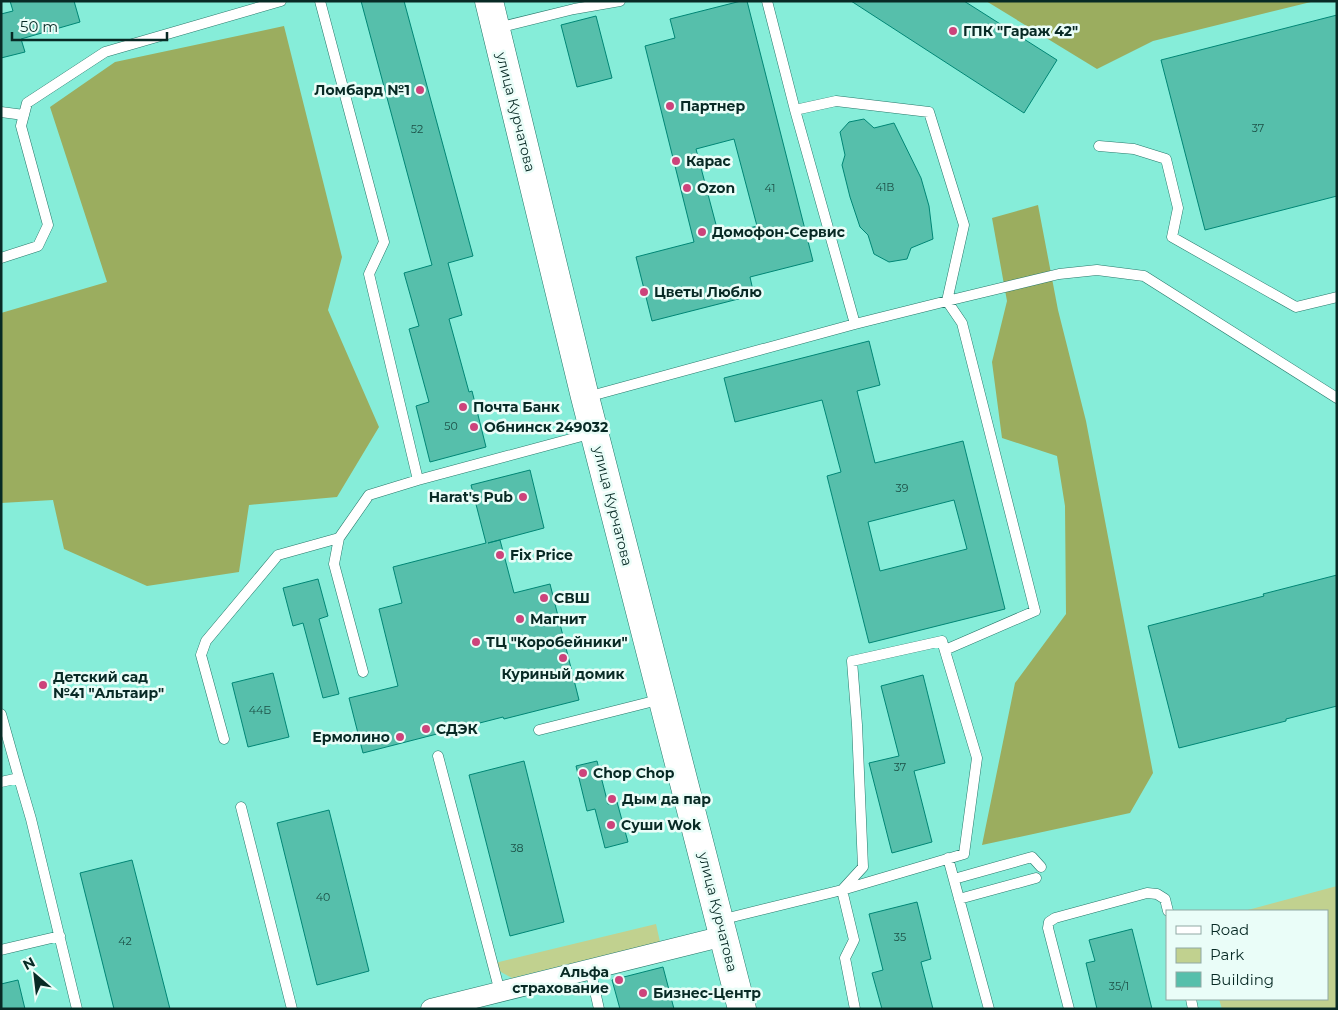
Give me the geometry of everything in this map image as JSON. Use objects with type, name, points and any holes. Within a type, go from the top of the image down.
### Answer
[{"type":"main road","name":"улица Курчатова","points":[[489,1],[595,433],[742,1009]]},
{"type":"street","points":[[431,1009],[590,969],[722,928]]},
{"type":"lane","points":[[1,258],[38,246],[48,225],[21,126],[27,103],[105,52],[280,1]]},
{"type":"lane","points":[[320,1],[384,242],[369,274],[418,480]]},
{"type":"lane","points":[[495,28],[573,5],[620,1]]},
{"type":"lane","points":[[767,1],[795,110],[855,324]]},
{"type":"lane","points":[[795,110],[836,101],[928,112],[964,225],[947,301],[962,323],[1035,612],[945,650]]},
{"type":"lane","points":[[1,112],[24,115]]},
{"type":"lane","points":[[1099,146],[1134,149],[1166,159],[1178,208],[1172,237],[1296,307],[1337,297]]},
{"type":"lane","points":[[586,397],[947,301],[1059,274],[1097,270],[1144,276],[1337,398]]},
{"type":"lane","points":[[363,672],[334,564],[339,538],[369,494],[595,433]]},
{"type":"lane","points":[[224,739],[201,655],[206,642],[278,555],[339,538]]},
{"type":"lane","points":[[722,928],[964,854],[977,758],[942,642],[852,661],[863,867],[842,890]]},
{"type":"lane","points":[[538,730],[663,699]]},
{"type":"lane","points":[[1,714],[31,819],[77,1009]]},
{"type":"lane","points":[[438,756],[500,992]]},
{"type":"lane","points":[[1,782],[19,778]]},
{"type":"lane","points":[[241,807],[292,1009]]},
{"type":"lane","points":[[954,879],[1032,856],[1041,866]]},
{"type":"lane","points":[[948,858],[989,1009]]},
{"type":"lane","points":[[959,899],[1036,878]]},
{"type":"lane","points":[[842,890],[854,940],[845,958],[855,1009]]},
{"type":"lane","points":[[1068,1009],[1048,928],[1049,922],[1055,918],[1147,893],[1157,894],[1165,899],[1168,910]]},
{"type":"lane","points":[[1,950],[60,936]]},
{"type":"lane","points":[[590,969],[600,1009]]},
{"type":"green space","points":[[986,1],[1315,1],[1153,41],[1097,69]]},
{"type":"green space","points":[[284,26],[342,257],[328,310],[379,427],[337,497],[249,505],[239,572],[147,586],[64,549],[53,500],[1,503],[1,313],[107,282],[50,107],[115,62]]},
{"type":"green space","points":[[1038,205],[1058,310],[1086,421],[1153,773],[1130,813],[982,845],[1015,683],[1066,614],[1065,506],[1057,456],[1002,438],[992,362],[1007,301],[992,218]]},
{"type":"green space","points":[[1337,886],[1337,1009],[1222,1009],[1219,1000],[1328,1000],[1328,910],[1248,910]]},
{"type":"green space","points":[[656,924],[660,942],[512,978],[501,972],[495,963]]},
{"type":"building","points":[[10,1],[74,1],[80,22],[21,39],[25,52],[1,58],[1,14],[13,11]]},
{"type":"building","points":[[361,1],[404,1],[473,256],[448,263],[462,315],[449,319],[469,392],[472,391],[486,447],[430,462],[416,406],[429,402],[409,329],[419,326],[404,273],[432,265]]},
{"type":"building","points":[[747,1],[813,261],[750,277],[754,295],[652,321],[636,257],[694,242],[645,46],[675,38],[670,19]],"holes":[[[734,139],[757,226],[719,236],[696,149]]]},
{"type":"building","name":"ГПК \"Гараж 42\"","points":[[851,1],[964,1],[1057,60],[1024,113]]},
{"type":"building","points":[[1337,15],[1337,196],[1205,230],[1161,60]]},
{"type":"building","points":[[596,16],[612,78],[577,87],[561,25]]},
{"type":"building","points":[[864,119],[874,128],[894,123],[921,178],[929,206],[933,239],[911,248],[907,259],[889,262],[874,254],[868,235],[860,227],[850,197],[842,165],[845,155],[840,132],[849,122]]},
{"type":"building","points":[[869,341],[880,385],[857,391],[875,463],[963,441],[1005,609],[869,643],[827,476],[841,472],[822,400],[735,422],[724,378]],"holes":[[[954,500],[967,549],[880,571],[868,522]]]},
{"type":"building","name":"ТЦ \"Коробейники\"","points":[[530,470],[544,528],[488,543],[500,540],[514,593],[550,584],[579,700],[504,719],[503,717],[363,753],[349,698],[398,686],[379,609],[402,603],[393,567],[486,543],[471,485]]},
{"type":"building","points":[[1337,575],[1337,706],[1179,748],[1148,626]]},
{"type":"building","points":[[318,579],[328,616],[319,619],[339,694],[323,698],[303,623],[293,626],[283,588]]},
{"type":"building","points":[[273,673],[289,737],[248,747],[232,683]]},
{"type":"building","points":[[923,675],[945,763],[914,771],[932,842],[892,853],[869,763],[899,756],[881,686]]},
{"type":"building","points":[[524,761],[564,922],[510,936],[469,775]]},
{"type":"building","points":[[597,761],[608,804],[617,802],[628,842],[605,848],[595,809],[587,811],[576,766]]},
{"type":"building","points":[[329,810],[369,971],[317,985],[277,823]]},
{"type":"building","points":[[132,860],[170,1009],[114,1009],[80,873]]},
{"type":"building","points":[[917,902],[931,959],[921,962],[933,1009],[882,1009],[872,973],[883,970],[869,914]]},
{"type":"building","points":[[1132,929],[1152,1009],[1097,1009],[1086,963],[1095,961],[1089,940]]},
{"type":"building","name":"Бизнес-Центр","points":[[663,967],[674,1009],[620,1009],[612,980]]},
{"type":"building","points":[[18,980],[25,1009],[1,1009],[1,984]]},
{"type":"place","name":"ГПК \"Гараж 42\"","points":[[953,31]]},
{"type":"place","name":"Ломбард №1","points":[[420,90]]},
{"type":"place","name":"Партнер","points":[[670,106]]},
{"type":"place","name":"Карас","points":[[676,161]]},
{"type":"place","name":"Ozon","points":[[687,188]]},
{"type":"place","name":"Домофон-Сервис","points":[[702,232]]},
{"type":"place","name":"Цветы Люблю","points":[[644,292]]},
{"type":"place","name":"Почта Банк","points":[[463,407]]},
{"type":"place","name":"Обнинск 249032","points":[[474,427]]},
{"type":"place","name":"Harat's Pub","points":[[523,497]]},
{"type":"place","name":"Fix Price","points":[[500,555]]},
{"type":"place","name":"СВШ","points":[[544,598]]},
{"type":"place","name":"Магнит","points":[[520,619]]},
{"type":"place","name":"ТЦ \"Коробейники\"","points":[[476,642]]},
{"type":"place","name":"Куриный домик","points":[[563,658]]},
{"type":"place","name":"Детский сад №41 \"Альтаир\"","points":[[43,685]]},
{"type":"place","name":"СДЭК","points":[[426,729]]},
{"type":"place","name":"Ермолино","points":[[400,737]]},
{"type":"place","name":"Chop Chop","points":[[583,773]]},
{"type":"place","name":"Дым да пар","points":[[612,799]]},
{"type":"place","name":"Суши Wok","points":[[611,825]]},
{"type":"place","name":"Альфа страхование","points":[[619,980]]},
{"type":"place","name":"Бизнес-Центр","points":[[643,993]]}]
